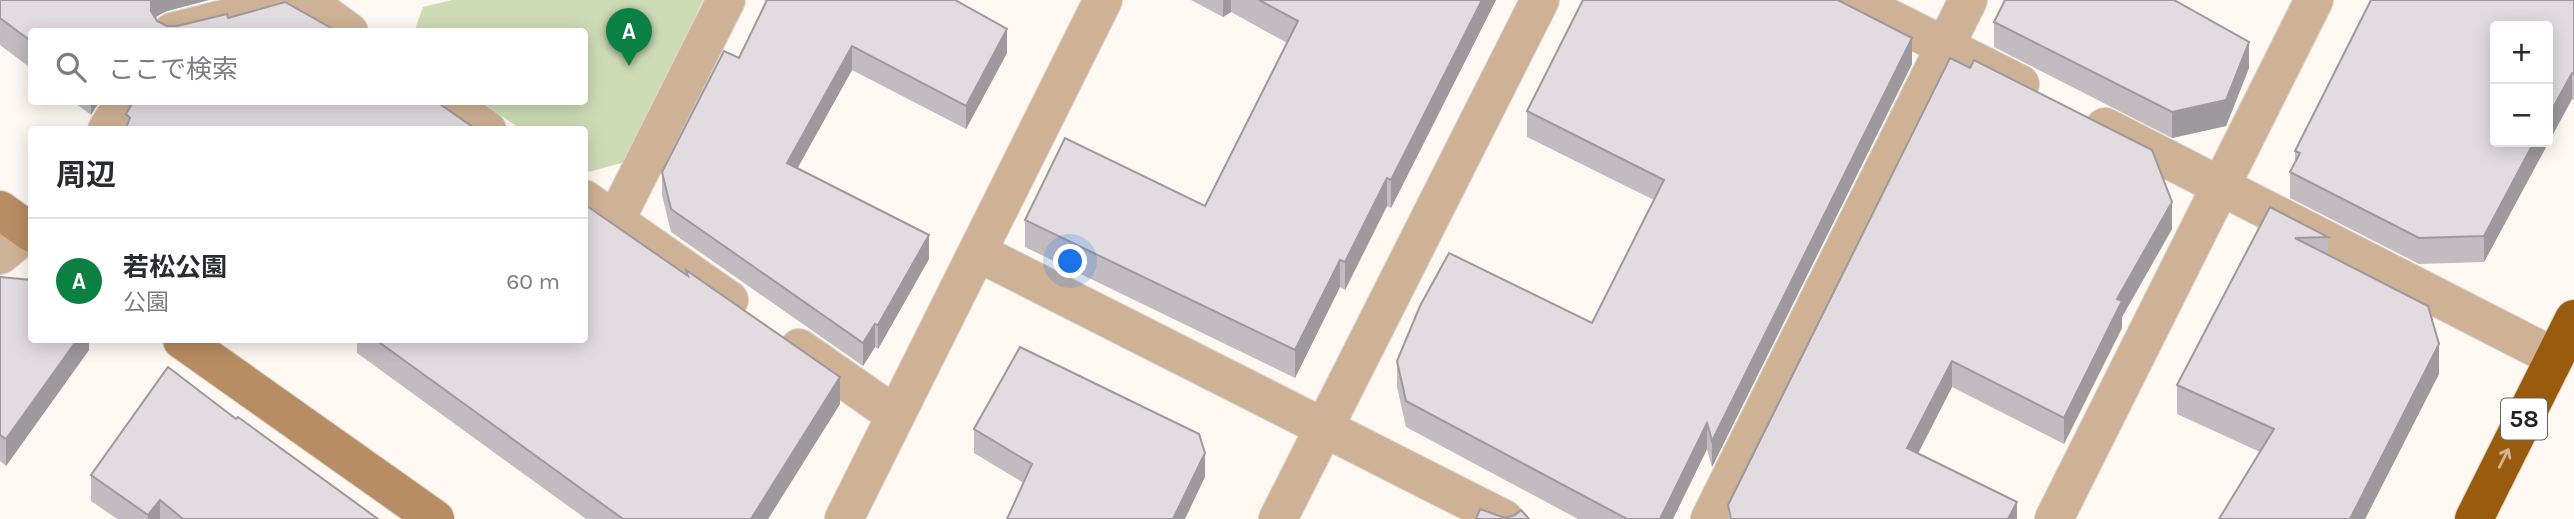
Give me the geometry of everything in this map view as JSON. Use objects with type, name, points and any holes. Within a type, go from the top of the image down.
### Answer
[{"type":"highway","name":"58","points":[[2474,519],[2574,319]]},
{"type":"street","points":[[188,28],[299,0]]},
{"type":"street","points":[[305,0],[344,28]]},
{"type":"street","points":[[615,220],[726,0]]},
{"type":"street","points":[[844,519],[1103,0]]},
{"type":"street","points":[[1278,519],[1540,0]]},
{"type":"street","points":[[1853,0],[1946,45],[2554,357]]},
{"type":"street","points":[[1710,519],[1968,0]]},
{"type":"street","points":[[2054,519],[2314,0]]},
{"type":"street","points":[[109,126],[122,105]]},
{"type":"street","points":[[452,105],[481,126]]},
{"type":"street","points":[[588,202],[895,415]]},
{"type":"street","points":[[0,255],[23,226]]},
{"type":"street","points":[[979,253],[1504,519]]},
{"type":"street","points":[[186,343],[435,519]]},
{"type":"green space","points":[[452,0],[703,0],[629,161],[588,172],[588,126],[517,126],[485,105],[588,105],[588,28],[415,28],[423,7]]},
{"type":"building","points":[[0,0],[151,0],[151,11],[157,21],[167,26],[227,14],[228,18],[285,2],[331,28],[28,28],[28,39],[0,18]]},
{"type":"building","points":[[767,0],[955,0],[1007,29],[966,106],[852,46],[787,163],[929,235],[878,325],[875,324],[863,343],[671,209],[662,172],[724,51],[739,58]]},
{"type":"building","points":[[1259,0],[1482,0],[1391,180],[1387,178],[1345,262],[1340,260],[1295,350],[1025,220],[1065,138],[1205,206],[1298,21]]},
{"type":"building","points":[[1583,0],[1838,0],[1912,38],[1712,441],[1707,423],[1660,519],[1627,519],[1406,401],[1397,361],[1420,306],[1449,253],[1592,323],[1664,180],[1527,111]]},
{"type":"building","points":[[2005,0],[2174,0],[2249,42],[2226,100],[2172,112],[1994,22]]},
{"type":"building","points":[[2371,0],[2574,0],[2574,74],[2572,73],[2553,108],[2553,21],[2490,21],[2490,147],[2531,147],[2484,236],[2419,238],[2290,172],[2300,153],[2295,151]]},
{"type":"building","points":[[1950,58],[1970,68],[1974,60],[2152,150],[2172,202],[2117,299],[2122,301],[2064,418],[1952,361],[1907,448],[2017,502],[2008,519],[1731,519],[1728,505]]},
{"type":"building","points":[[131,105],[441,105],[471,126],[127,126],[130,118],[126,114]]},
{"type":"building","points":[[588,207],[688,276],[686,270],[840,377],[751,519],[623,519],[380,343],[588,343]]},
{"type":"building","points":[[2270,207],[2328,237],[2295,238],[2428,306],[2439,344],[2350,519],[2219,519],[2274,429],[2177,385]]},
{"type":"building","points":[[0,277],[28,280],[28,343],[75,343],[6,439],[0,435]]},
{"type":"building","points":[[1020,347],[1199,434],[1205,453],[1173,519],[1007,519],[1032,464],[974,429]]},
{"type":"building","points":[[168,367],[236,419],[238,417],[378,519],[183,519],[160,500],[148,515],[91,475]]},
{"type":"building","points":[[1480,509],[1505,518],[1521,510],[1529,519],[1476,519]]},
{"type":"place","name":"若松公園","points":[[629,66]]}]
